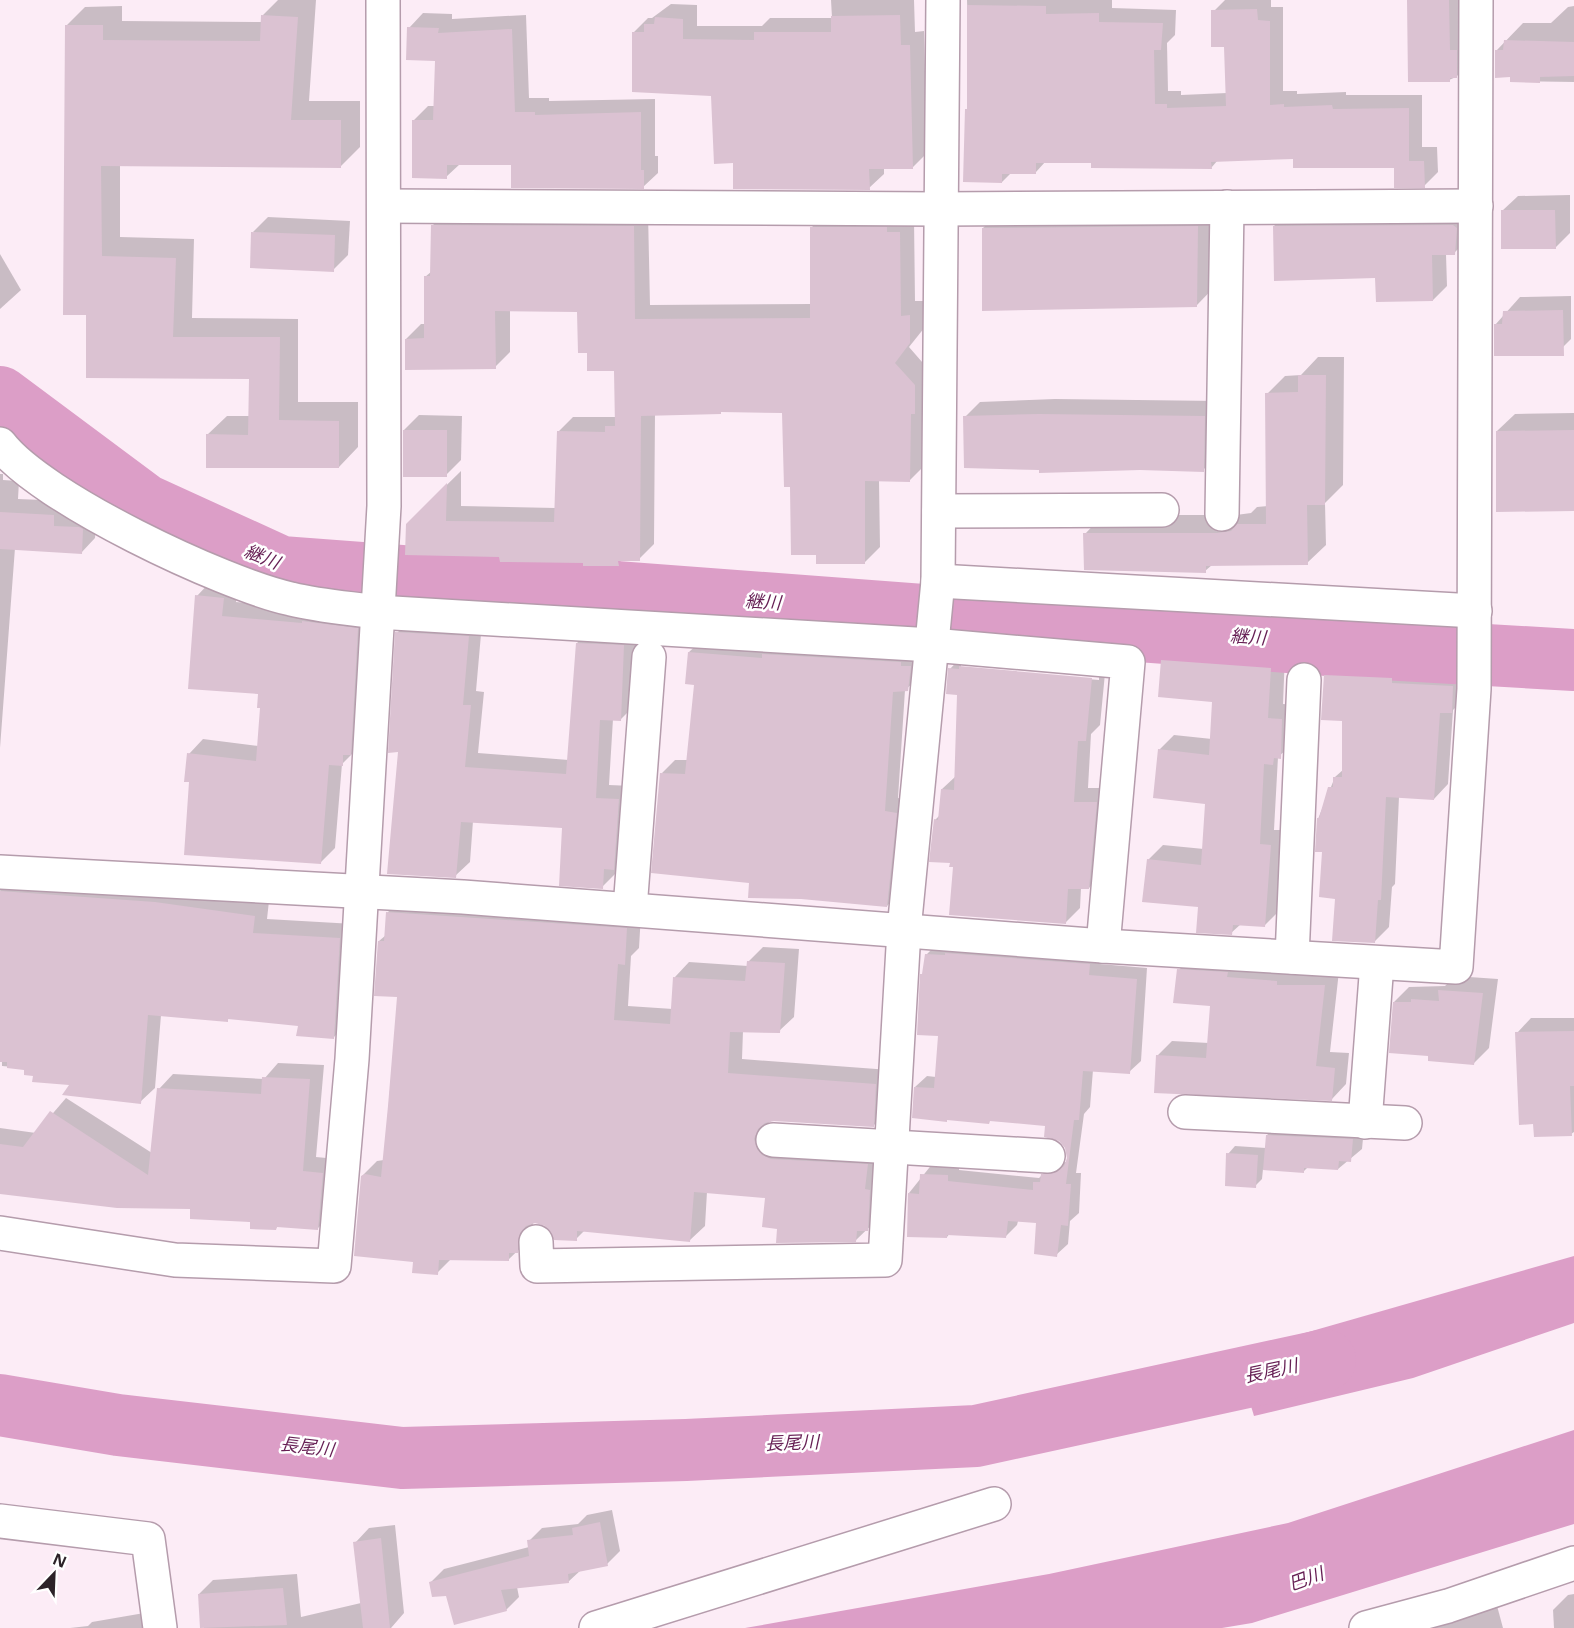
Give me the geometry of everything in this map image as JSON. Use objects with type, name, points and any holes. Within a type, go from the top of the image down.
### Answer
[{"type":"street","points":[[0,1233],[175,1260],[334,1266],[352,1059],[384,506],[383,0]]},
{"type":"street","points":[[536,1242],[537,1266],[885,1260],[904,930],[938,581],[943,0]]},
{"type":"street","points":[[0,872],[463,897],[1103,946],[1456,967],[1474,689],[1476,0]]},
{"type":"street","points":[[384,206],[940,209],[1476,206]]},
{"type":"street","points":[[1221,513],[1227,207]]},
{"type":"street","points":[[3,451],[62,494],[128,531],[211,571],[291,599],[377,612],[932,645],[1128,662],[1103,946]]},
{"type":"street","points":[[939,511],[1162,510]]},
{"type":"street","points":[[938,581],[1475,611]]},
{"type":"street","points":[[630,909],[649,657]]},
{"type":"street","points":[[1292,957],[1304,680]]},
{"type":"street","points":[[1365,1122],[1377,963]]},
{"type":"street","points":[[1185,1112],[1405,1123]]},
{"type":"street","points":[[773,1140],[1048,1156]]},
{"type":"street","points":[[596,1628],[994,1504]]},
{"type":"street","points":[[0,1521],[148,1539],[160,1628]]},
{"type":"street","points":[[1366,1628],[1448,1606],[1574,1563]]},
{"type":"water","points":[[1574,1256],[1574,1323],[1413,1378],[1254,1416],[1235,1353]]},
{"type":"water","name":"巴川","points":[[1574,1430],[1574,1524],[1252,1623],[1222,1628],[745,1628],[1049,1574],[1288,1523]]},
{"type":"building","points":[[1407,0],[1449,0],[1450,50],[1457,50],[1457,78],[1450,78],[1450,82],[1408,82]]},
{"type":"building","points":[[967,5],[1046,6],[1046,14],[1099,13],[1099,22],[1163,23],[1161,50],[1154,50],[1155,104],[1167,104],[1167,108],[1226,106],[1224,47],[1211,47],[1211,10],[1257,9],[1258,20],[1270,21],[1270,105],[1284,104],[1284,107],[1332,105],[1333,109],[1409,108],[1409,161],[1424,161],[1425,188],[1394,188],[1394,168],[1293,168],[1293,159],[1211,162],[1212,169],[1091,168],[1091,163],[1036,163],[1036,174],[1002,174],[1002,183],[963,182],[965,109],[967,109]]},
{"type":"building","points":[[261,15],[298,17],[291,120],[341,120],[341,168],[101,166],[102,256],[176,258],[173,337],[280,337],[279,420],[339,421],[339,468],[206,468],[206,434],[248,435],[249,379],[86,378],[86,315],[63,315],[65,25],[103,25],[103,40],[260,41]]},
{"type":"building","points":[[900,15],[901,45],[910,45],[913,169],[869,169],[870,190],[733,189],[733,163],[714,164],[711,96],[632,92],[632,32],[644,32],[644,24],[654,24],[655,17],[683,19],[683,39],[754,40],[754,32],[831,32],[831,16]]},
{"type":"building","points":[[407,27],[439,28],[438,33],[512,29],[515,112],[535,112],[535,115],[641,112],[641,170],[644,170],[644,189],[511,188],[511,165],[447,165],[447,179],[412,178],[412,120],[433,120],[435,61],[406,60]]},
{"type":"building","points":[[1504,40],[1574,42],[1574,76],[1540,77],[1540,83],[1510,82],[1510,77],[1495,78],[1495,50],[1503,50]]},
{"type":"building","points":[[1501,210],[1555,210],[1556,249],[1501,249]]},
{"type":"building","points":[[431,225],[634,226],[635,319],[810,318],[810,227],[887,227],[887,232],[900,232],[901,316],[910,315],[910,343],[895,363],[915,385],[915,414],[911,414],[910,482],[865,481],[865,564],[816,564],[816,555],[791,555],[790,487],[784,487],[782,413],[721,412],[721,414],[641,416],[640,561],[618,561],[619,566],[583,566],[583,563],[500,562],[499,557],[405,555],[406,524],[447,483],[446,521],[554,522],[557,431],[605,432],[605,426],[615,426],[614,371],[587,371],[587,353],[578,353],[577,312],[495,311],[496,369],[405,370],[405,339],[424,338],[424,276],[430,276]]},
{"type":"building","points":[[1453,225],[1457,228],[1455,255],[1432,255],[1433,301],[1376,302],[1375,278],[1274,281],[1273,226]]},
{"type":"building","points":[[1198,226],[1197,307],[982,311],[982,228]]},
{"type":"building","points":[[251,232],[335,235],[334,272],[250,268]]},
{"type":"building","points":[[1563,310],[1564,356],[1494,356],[1494,324],[1502,324],[1503,311]]},
{"type":"building","points":[[1298,375],[1326,375],[1325,505],[1307,505],[1308,565],[1206,566],[1206,573],[1084,570],[1083,533],[1217,533],[1231,531],[1237,524],[1266,524],[1265,393],[1298,392]]},
{"type":"building","points":[[1039,414],[1205,416],[1204,472],[1140,470],[1039,473],[1039,470],[964,468],[963,416]]},
{"type":"building","points":[[403,430],[447,430],[447,477],[403,477]]},
{"type":"building","points":[[1574,430],[1574,511],[1496,512],[1496,431]]},
{"type":"building","points":[[0,512],[54,515],[54,526],[83,529],[82,554],[0,549]]},
{"type":"building","points":[[195,595],[224,598],[222,616],[302,623],[302,621],[358,628],[351,755],[343,755],[343,766],[329,765],[321,864],[184,855],[189,782],[184,782],[187,753],[256,761],[260,708],[257,708],[258,694],[188,689]]},
{"type":"building","points":[[395,632],[469,636],[463,705],[471,705],[465,767],[566,774],[576,643],[624,645],[621,721],[600,720],[596,798],[619,799],[614,870],[604,869],[603,889],[559,886],[562,828],[461,822],[456,878],[387,874],[398,752],[388,753]]},
{"type":"building","points":[[688,652],[762,658],[762,654],[901,662],[901,666],[911,666],[908,691],[893,692],[885,811],[897,813],[887,907],[801,899],[748,898],[749,883],[651,873],[660,773],[685,774],[694,685],[685,684]]},
{"type":"building","points":[[1161,660],[1271,668],[1268,718],[1282,719],[1281,759],[1274,758],[1273,765],[1264,764],[1260,844],[1271,845],[1265,927],[1233,925],[1232,935],[1196,933],[1198,907],[1142,902],[1147,859],[1201,865],[1205,804],[1153,798],[1158,749],[1209,755],[1212,702],[1158,697]]},
{"type":"building","points":[[959,666],[1092,678],[1086,741],[1078,741],[1074,802],[1097,802],[1089,889],[1068,889],[1066,924],[949,915],[953,867],[949,867],[950,863],[929,862],[934,819],[938,820],[941,789],[954,790],[957,695],[946,694],[948,668],[959,669]]},
{"type":"building","points":[[1324,675],[1392,678],[1392,683],[1453,686],[1452,713],[1440,713],[1434,800],[1386,797],[1381,900],[1378,900],[1375,943],[1332,941],[1335,899],[1319,897],[1322,852],[1315,852],[1317,818],[1319,818],[1328,787],[1333,787],[1333,777],[1342,777],[1342,721],[1321,720]]},
{"type":"building","points":[[0,891],[155,902],[255,916],[253,933],[340,938],[334,1039],[296,1036],[298,1026],[228,1019],[228,1022],[148,1015],[141,1104],[62,1095],[69,1085],[32,1082],[33,1076],[24,1075],[24,1070],[7,1068],[7,1062],[0,1062]]},
{"type":"building","points":[[386,912],[627,928],[625,965],[618,964],[614,1020],[670,1024],[673,977],[745,981],[747,961],[785,963],[780,1033],[730,1032],[728,1073],[876,1084],[874,1127],[774,1121],[765,1123],[758,1129],[754,1139],[762,1155],[771,1159],[868,1164],[865,1189],[870,1190],[868,1231],[857,1231],[856,1242],[776,1243],[777,1229],[762,1227],[765,1198],[694,1192],[690,1242],[577,1231],[577,1241],[554,1240],[545,1226],[535,1223],[526,1226],[520,1233],[518,1253],[509,1253],[509,1261],[439,1260],[438,1275],[412,1273],[413,1262],[354,1256],[361,1176],[365,1174],[381,1177],[388,1106],[397,997],[374,996],[378,941],[384,941]]},
{"type":"building","points":[[945,953],[1090,964],[1089,975],[1137,979],[1130,1074],[1083,1071],[1079,1120],[1074,1120],[1066,1184],[1071,1184],[1068,1226],[1061,1225],[1057,1257],[1034,1254],[1036,1223],[1008,1221],[1006,1238],[947,1235],[947,1238],[907,1237],[908,1193],[919,1194],[920,1174],[948,1175],[948,1181],[1033,1190],[1033,1182],[1040,1182],[1041,1174],[1057,1172],[1064,1166],[1067,1158],[1065,1148],[1059,1141],[1044,1137],[1045,1126],[990,1121],[989,1124],[947,1120],[947,1122],[912,1118],[914,1087],[934,1088],[938,1036],[917,1035],[920,974],[922,974],[925,954],[945,955]]},
{"type":"building","points":[[1177,969],[1228,972],[1227,977],[1277,981],[1277,985],[1325,985],[1316,1066],[1335,1068],[1332,1101],[1154,1093],[1156,1055],[1206,1058],[1210,1006],[1173,1003]]},
{"type":"building","points":[[1438,990],[1483,993],[1474,1065],[1428,1061],[1428,1056],[1389,1053],[1393,1002],[1411,1002],[1411,999],[1439,1001]]},
{"type":"building","points":[[1574,1031],[1574,1086],[1570,1086],[1572,1136],[1534,1137],[1533,1124],[1519,1125],[1515,1032]]},
{"type":"building","points":[[262,1077],[310,1079],[303,1171],[323,1173],[318,1230],[277,1227],[276,1230],[250,1229],[250,1222],[190,1219],[190,1209],[117,1208],[0,1194],[0,1144],[23,1147],[50,1111],[148,1175],[157,1088],[261,1094]]},
{"type":"building","points":[[1266,1135],[1353,1139],[1351,1162],[1339,1161],[1338,1170],[1304,1168],[1304,1173],[1263,1170]]},
{"type":"building","points":[[1226,1153],[1258,1155],[1256,1188],[1225,1186]]},
{"type":"building","points":[[600,1522],[608,1566],[568,1574],[569,1583],[501,1590],[507,1611],[454,1625],[446,1596],[432,1597],[429,1582],[529,1556],[527,1540],[573,1535],[572,1528]]},
{"type":"building","points":[[381,1538],[390,1628],[363,1628],[353,1542]]},
{"type":"building","points":[[283,1588],[287,1625],[200,1628],[198,1594]]},
{"type":"waterway","name":"継川","points":[[0,397],[145,505],[281,567],[1367,648],[1574,660]]},
{"type":"waterway","name":"長尾川","points":[[0,1405],[118,1425],[402,1458],[686,1450],[976,1436],[1325,1360]]}]
